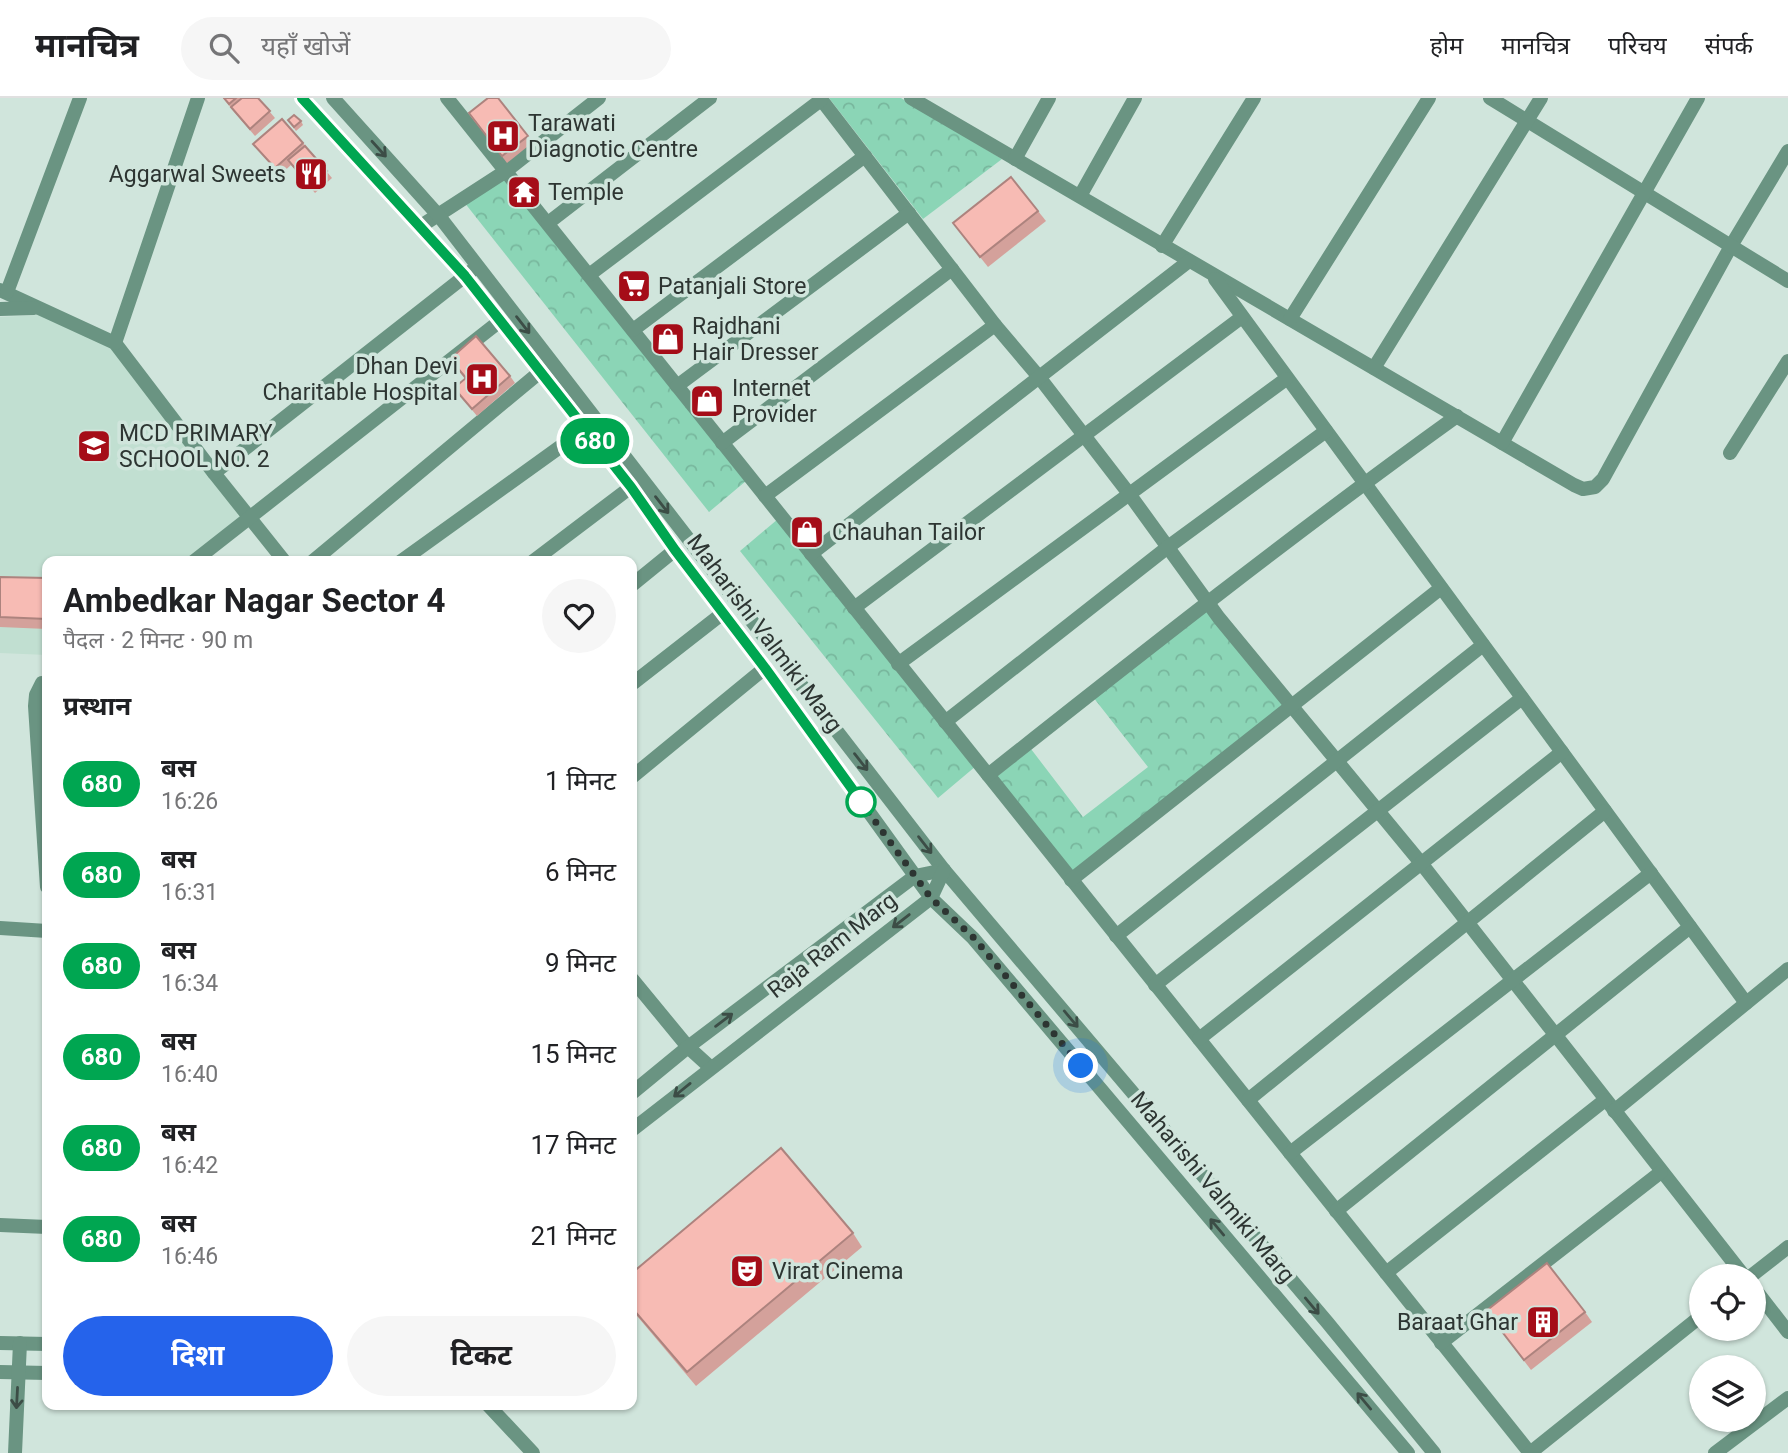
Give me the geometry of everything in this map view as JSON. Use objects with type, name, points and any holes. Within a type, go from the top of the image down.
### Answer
[{"type":"street","points":[[80,98],[4,291],[115,343],[280,556]]},
{"type":"street","points":[[115,343],[198,98]]},
{"type":"street","name":"Maharishi Valmiki Marg","points":[[302,98],[465,276],[631,487],[931,898],[974,938],[1408,1453]]},
{"type":"street","name":"Maharishi Valmiki Marg","points":[[333,98],[439,216],[944,870],[1327,1322],[1434,1453]]},
{"type":"street","points":[[421,226],[506,171],[600,98]]},
{"type":"street","points":[[548,223],[710,98]]},
{"type":"street","points":[[1015,159],[1049,98]]},
{"type":"street","points":[[1080,196],[1135,98]]},
{"type":"street","points":[[1163,246],[1254,98]]},
{"type":"street","points":[[1290,319],[1429,98]]},
{"type":"street","points":[[1490,98],[1788,281]]},
{"type":"street","points":[[1374,368],[1541,98]]},
{"type":"street","points":[[1502,443],[1698,98]]},
{"type":"street","points":[[589,275],[821,99],[1130,495],[1207,601],[1421,863],[1735,1264]]},
{"type":"street","points":[[920,100],[1163,246],[1583,489],[1595,487],[1603,479],[1731,246],[1788,151]]},
{"type":"street","points":[[455,101],[506,171],[632,330],[1530,1453],[1689,1326]]},
{"type":"street","points":[[632,330],[865,156]]},
{"type":"street","points":[[677,386],[909,213]]},
{"type":"street","points":[[811,554],[1189,261]]},
{"type":"street","points":[[214,473],[478,266]]},
{"type":"street","points":[[722,443],[952,269]]},
{"type":"street","points":[[1210,273],[1746,1003]]},
{"type":"street","points":[[0,309],[39,308]]},
{"type":"street","points":[[854,608],[1242,317]]},
{"type":"street","points":[[201,556],[500,321]]},
{"type":"street","points":[[765,496],[995,325]]},
{"type":"street","points":[[1730,453],[1788,361]]},
{"type":"street","points":[[319,556],[540,372]]},
{"type":"street","points":[[898,664],[1286,379]]},
{"type":"street","points":[[988,775],[1207,601],[1457,416]]},
{"type":"street","points":[[408,556],[585,429]]},
{"type":"street","points":[[946,722],[1168,547],[1326,431]]},
{"type":"street","points":[[540,556],[631,487]]},
{"type":"street","points":[[637,580],[675,550]]},
{"type":"street","points":[[1071,880],[1441,588]]},
{"type":"street","points":[[637,680],[723,613]]},
{"type":"street","points":[[1116,936],[1483,645]]},
{"type":"street","points":[[637,772],[765,668]]},
{"type":"street","points":[[42,688],[36,695],[35,706],[42,812]]},
{"type":"street","points":[[1155,985],[1522,698]]},
{"type":"street","points":[[1199,1039],[1562,752]]},
{"type":"street","points":[[1248,1100],[1605,811]]},
{"type":"street","name":"Raja Ram Marg","points":[[637,1089],[688,1047],[915,876],[944,870]]},
{"type":"street","name":"Raja Ram Marg","points":[[637,1126],[931,898],[944,870]]},
{"type":"street","points":[[1290,1153],[1651,873]]},
{"type":"street","points":[[1336,1211],[1690,927]]},
{"type":"street","points":[[0,928],[42,931]]},
{"type":"street","points":[[1386,1273],[1788,969]]},
{"type":"street","points":[[637,985],[688,1047],[710,1068]]},
{"type":"street","points":[[1441,1343],[1661,1171]]},
{"type":"street","points":[[0,1225],[42,1227]]},
{"type":"street","points":[[1766,1264],[1788,1247]]},
{"type":"street","points":[[1766,1304],[1788,1332]]},
{"type":"street","points":[[0,1343],[42,1344]]},
{"type":"street","points":[[15,1453],[20,1343]]},
{"type":"street","points":[[0,1372],[42,1373]]},
{"type":"street","points":[[1715,1453],[1788,1398]]},
{"type":"street","points":[[493,1410],[533,1453]]},
{"type":"shaded area","name":"MCD PRIMARY SCHOOL NO. 2","points":[[39,315],[114,349],[241,517],[192,556],[42,556],[42,655],[0,653],[0,317]]},
{"type":"green space","points":[[829,98],[901,98],[1002,159],[923,219]]},
{"type":"green space","points":[[505,176],[746,481],[709,512],[464,202]]},
{"type":"green space","points":[[778,519],[976,766],[938,798],[740,551]]},
{"type":"green space","points":[[1206,607],[1285,704],[1072,871],[996,777],[1031,749],[1083,817],[1148,767],[1093,697]]},
{"type":"building","points":[[224,98],[236,98],[229,104]]},
{"type":"building","points":[[242,98],[258,98],[270,111],[250,129],[231,107]]},
{"type":"building","points":[[488,98],[498,98],[528,136],[502,156],[469,113]]},
{"type":"building","points":[[294,115],[301,121],[294,127],[288,120]]},
{"type":"building","points":[[282,119],[303,143],[275,168],[253,144]]},
{"type":"building","points":[[305,146],[327,171],[310,186],[288,160]]},
{"type":"building","points":[[1011,177],[1038,211],[980,257],[953,223]]},
{"type":"building","points":[[476,336],[510,376],[472,409],[454,388],[466,378],[450,359]]},
{"type":"building","points":[[0,577],[42,578],[42,619],[0,617]]},
{"type":"building","name":"Virat Cinema","points":[[781,1148],[853,1233],[687,1372],[637,1314],[637,1269]]},
{"type":"building","name":"Baraat Ghar","points":[[1547,1263],[1585,1312],[1524,1360],[1486,1311]]},
{"type":"bus line","name":"680","points":[[302,98],[465,276],[631,487],[863,804]]},
{"type":"place","name":"Tarawati Diagnotic Centre","points":[[503,136]]},
{"type":"place","name":"Aggarwal Sweets","points":[[311,174]]},
{"type":"place","name":"Temple","points":[[524,192]]},
{"type":"place","name":"Patanjali Store","points":[[634,286]]},
{"type":"place","name":"Rajdhani Hair Dresser","points":[[668,339]]},
{"type":"place","name":"Dhan Devi Charitable Hospital","points":[[482,379]]},
{"type":"place","name":"Internet Provider","points":[[707,401]]},
{"type":"place","name":"MCD PRIMARY SCHOOL NO. 2","points":[[94,446]]},
{"type":"place","name":"Chauhan Tailor","points":[[807,532]]},
{"type":"place","name":"Virat Cinema","points":[[747,1271]]},
{"type":"place","name":"Baraat Ghar","points":[[1543,1322]]},
{"type":"route","points":[[861,802],[931,898],[974,938],[1081,1066]]}]
